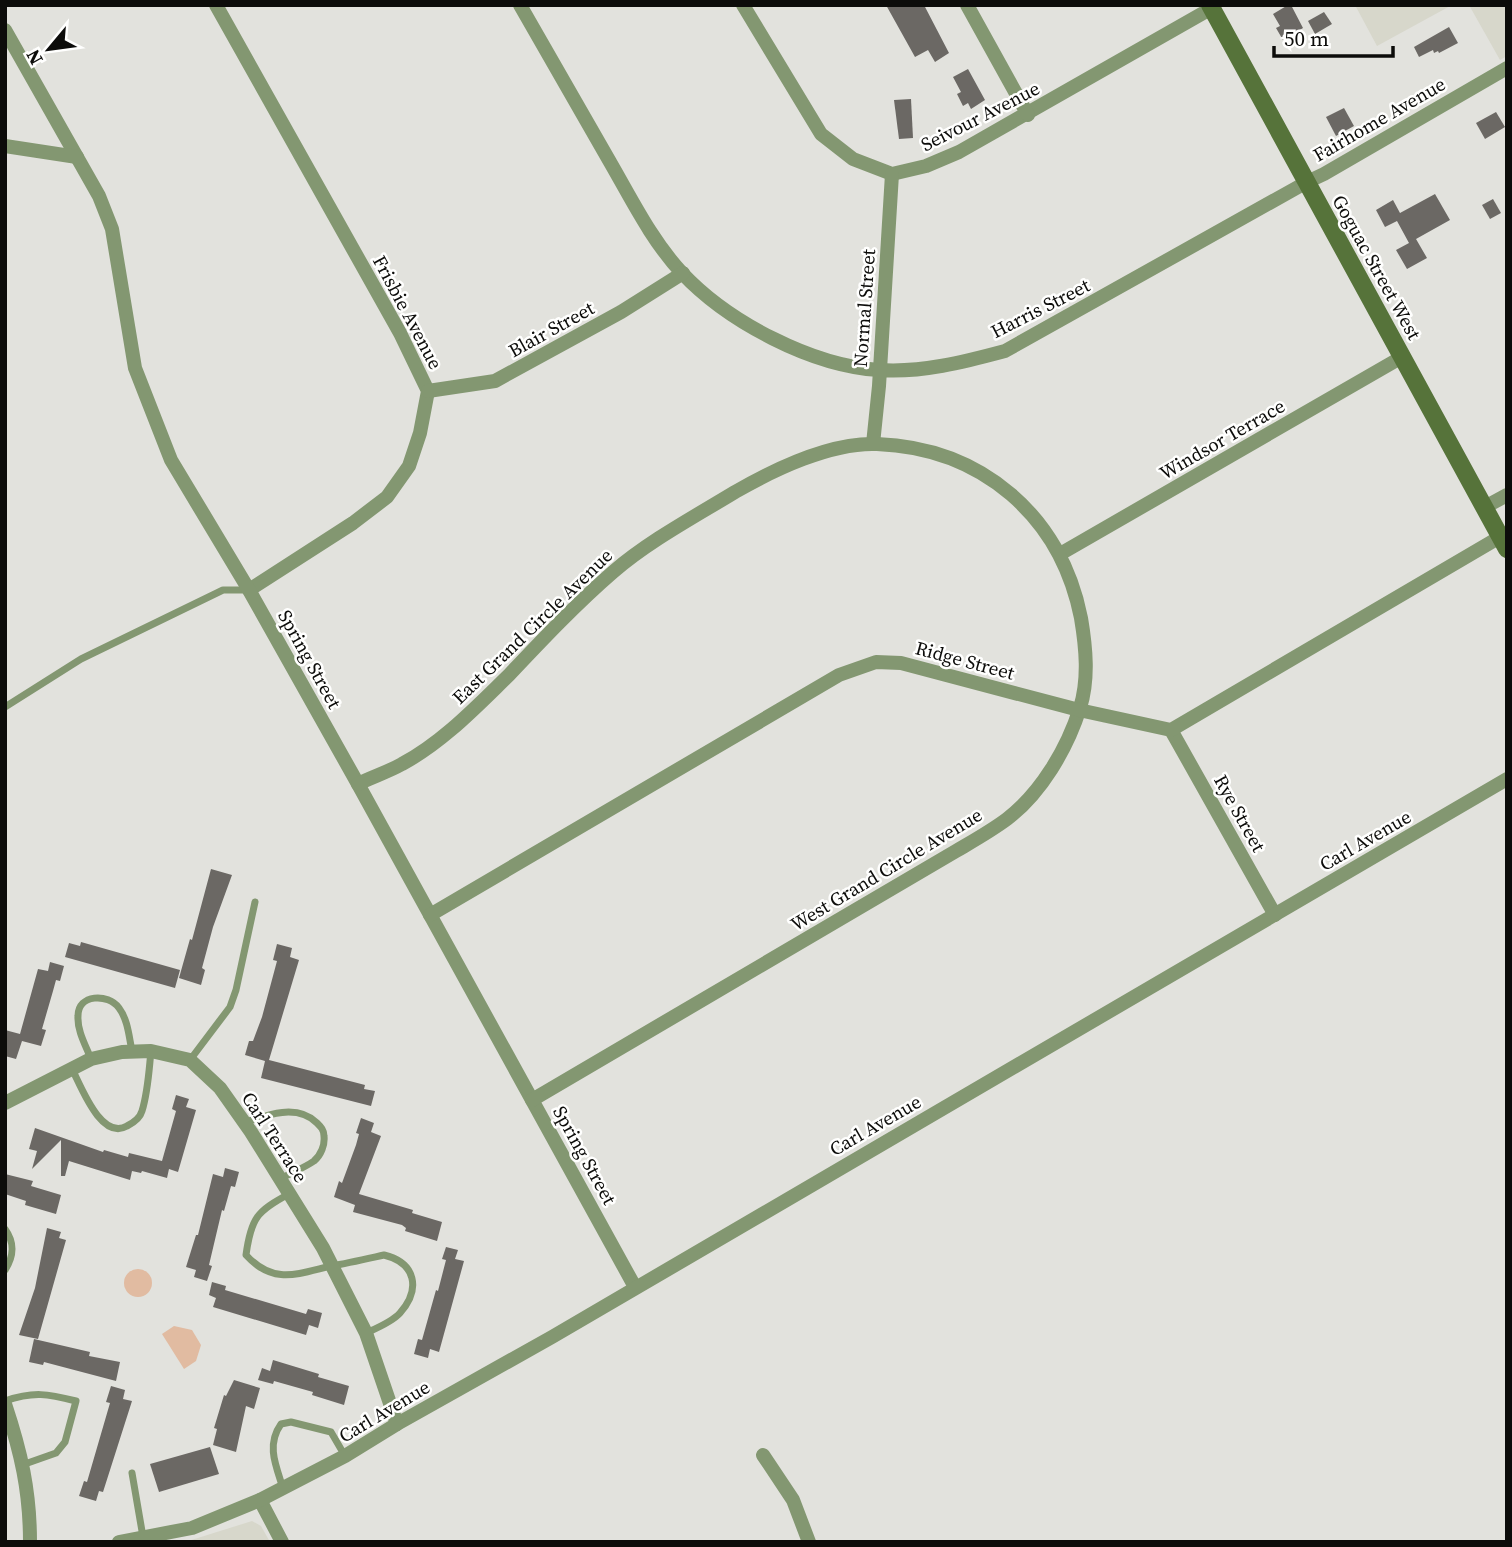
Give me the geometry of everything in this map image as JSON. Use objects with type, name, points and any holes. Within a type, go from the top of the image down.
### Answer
[{"type":"street","name":"Frisbie Avenue","points":[[216,5],[400,333],[428,391],[420,433],[409,466],[387,497],[353,523],[248,590]]},
{"type":"street","name":"Harris Street","points":[[520,5],[651,233],[683,273],[716,302],[754,329],[797,349],[836,362],[879,370],[963,363],[1004,351],[1307,182]]},
{"type":"street","points":[[743,5],[821,134],[853,159],[892,174]]},
{"type":"street","points":[[967,5],[1028,114]]},
{"type":"street","name":"Seivour Avenue","points":[[892,174],[926,166],[959,152],[1211,7]]},
{"type":"street","name":"Goguac Street West","points":[[1211,7],[1504,543]]},
{"type":"street","name":"Spring Street","points":[[5,30],[99,196],[112,229],[135,369],[171,460],[358,784],[635,1287]]},
{"type":"street","name":"Fairhome Avenue","points":[[1307,182],[1507,68]]},
{"type":"street","points":[[5,146],[77,158]]},
{"type":"street","name":"Normal Street","points":[[873,443],[892,174]]},
{"type":"street","name":"Blair Street","points":[[428,391],[495,381],[621,312],[683,273]]},
{"type":"street","name":"Windsor Terrace","points":[[1060,554],[1402,357]]},
{"type":"street","name":"East Grand Circle Avenue","points":[[358,784],[403,764],[471,713],[614,571],[678,526],[765,475],[823,452],[873,443],[913,447],[950,459],[993,479],[1025,506],[1060,554]]},
{"type":"street","points":[[1485,507],[1507,495]]},
{"type":"street","points":[[1171,730],[1504,543]]},
{"type":"street","name":"West Grand Circle Avenue","points":[[532,1100],[956,851],[1008,818],[1035,792],[1060,755],[1079,710],[1086,680],[1084,635],[1076,593],[1060,554]]},
{"type":"street","name":"Ridge Street","points":[[430,915],[838,675],[876,662],[901,663],[1079,710],[1171,730]]},
{"type":"street","name":"Rye Street","points":[[1171,730],[1275,915]]},
{"type":"street","name":"Carl Avenue","points":[[119,1542],[192,1528],[260,1500],[345,1456],[1507,779]]},
{"type":"street","points":[[8,1097],[91,1059],[152,1051],[190,1060]]},
{"type":"street","name":"Carl Terrace","points":[[190,1060],[219,1088],[244,1122],[332,1266],[366,1333],[397,1424]]},
{"type":"street","points":[[5,1402],[30,1504],[30,1542]]},
{"type":"street","points":[[763,1455],[793,1500],[809,1542]]},
{"type":"street","points":[[260,1500],[282,1542]]},
{"type":"lane","points":[[5,707],[81,659],[223,590],[248,590]]},
{"type":"lane","points":[[190,1060],[230,1007],[255,902]]},
{"type":"lane","points":[[91,1059],[79,1028],[77,1014],[81,1004],[88,999],[110,1000],[119,1007],[126,1021],[132,1052]]},
{"type":"lane","points":[[72,1068],[93,1110],[103,1123],[122,1129],[142,1114],[152,1051]]},
{"type":"lane","points":[[244,1122],[270,1114],[299,1113],[313,1119],[323,1128],[325,1139],[316,1160],[280,1179]]},
{"type":"lane","points":[[289,1194],[264,1206],[255,1220],[248,1238],[246,1255],[255,1265],[268,1272],[291,1276],[384,1255],[398,1258],[407,1265],[412,1274],[407,1302],[398,1315],[366,1333]]},
{"type":"lane","points":[[5,1229],[12,1240],[13,1250],[5,1270]]},
{"type":"lane","points":[[5,1402],[25,1394],[43,1393],[76,1401],[65,1442],[56,1453],[22,1465]]},
{"type":"lane","points":[[283,1488],[272,1453],[274,1433],[281,1424],[291,1422],[331,1432],[345,1456]]},
{"type":"lane","points":[[132,1473],[143,1538]]},
{"type":"shaded area","points":[[1355,5],[1452,5],[1377,46]]},
{"type":"shaded area","points":[[1469,5],[1507,5],[1507,56],[1500,60]]},
{"type":"shaded area","points":[[138,1269],[148,1273],[152,1283],[148,1293],[138,1297],[128,1293],[124,1283],[128,1273]]},
{"type":"shaded area","points":[[174,1326],[192,1330],[201,1345],[196,1361],[184,1369],[162,1334]]},
{"type":"shaded area","points":[[252,1521],[261,1526],[270,1542],[185,1542]]},
{"type":"building","points":[[886,5],[924,5],[949,53],[935,62],[928,50],[915,57]]},
{"type":"building","points":[[1291,5],[1303,28],[1283,40],[1276,28],[1280,26],[1273,14]]},
{"type":"building","points":[[1324,12],[1332,24],[1315,34],[1308,21]]},
{"type":"building","points":[[1449,27],[1458,43],[1439,53],[1434,53],[1433,50],[1419,57],[1414,47]]},
{"type":"building","points":[[968,69],[985,100],[971,109],[968,103],[963,106],[957,94],[961,92],[953,77]]},
{"type":"building","points":[[911,99],[913,138],[899,139],[894,100]]},
{"type":"building","points":[[1344,108],[1354,126],[1336,136],[1326,117]]},
{"type":"building","points":[[1496,112],[1505,127],[1485,139],[1476,123]]},
{"type":"building","points":[[1435,194],[1450,220],[1416,239],[1427,258],[1407,269],[1396,250],[1409,243],[1397,221],[1385,227],[1376,210],[1393,200],[1400,213]]},
{"type":"building","points":[[1493,199],[1501,213],[1490,219],[1482,205]]},
{"type":"building","points":[[211,869],[232,875],[213,927],[202,968],[205,970],[201,985],[179,978]]},
{"type":"building","points":[[81,942],[180,970],[175,988],[65,957],[69,943],[80,946]]},
{"type":"building","points":[[277,944],[292,948],[290,957],[299,960],[269,1060],[365,1085],[364,1089],[375,1091],[371,1106],[261,1078],[265,1061],[245,1055],[262,1017],[277,961],[273,960]]},
{"type":"building","points":[[50,962],[64,966],[60,981],[56,980],[42,1029],[46,1030],[41,1046],[22,1041],[16,1059],[5,1056],[5,1030],[20,1034],[38,969],[48,971]]},
{"type":"building","points":[[176,1095],[189,1099],[186,1107],[196,1110],[178,1172],[169,1169],[167,1178],[132,1171],[130,1180],[69,1161],[65,1176],[61,1176],[61,1140],[32,1169],[37,1151],[29,1149],[35,1128],[103,1152],[104,1150],[128,1157],[129,1153],[162,1161],[176,1111],[172,1109]]},
{"type":"building","points":[[361,1118],[374,1123],[371,1132],[381,1136],[359,1194],[413,1210],[412,1213],[442,1222],[437,1241],[405,1231],[406,1228],[402,1225],[353,1212],[355,1205],[334,1197],[356,1145],[359,1134],[356,1133]]},
{"type":"building","points":[[225,1168],[239,1172],[235,1187],[231,1186],[224,1211],[222,1210],[207,1281],[194,1277],[196,1270],[186,1267],[198,1235],[213,1174],[223,1177]]},
{"type":"building","points":[[5,1174],[33,1181],[31,1186],[61,1195],[56,1214],[25,1205],[26,1201],[5,1194]]},
{"type":"building","points":[[47,1228],[61,1232],[59,1238],[66,1240],[38,1339],[19,1335],[35,1288]]},
{"type":"building","points":[[446,1247],[458,1250],[455,1259],[464,1261],[439,1352],[430,1349],[428,1358],[414,1354],[418,1339],[422,1340],[436,1290],[438,1291],[446,1260],[442,1259]]},
{"type":"building","points":[[212,1282],[226,1286],[225,1290],[306,1314],[308,1309],[322,1313],[318,1328],[309,1325],[306,1335],[213,1307],[216,1298],[209,1295]]},
{"type":"building","points":[[34,1339],[90,1352],[89,1356],[120,1362],[116,1381],[44,1362],[43,1365],[29,1362]]},
{"type":"building","points":[[273,1360],[349,1386],[344,1405],[312,1395],[313,1392],[274,1381],[273,1384],[258,1380],[262,1368],[270,1371]]},
{"type":"building","points":[[234,1380],[260,1388],[254,1409],[246,1406],[236,1452],[213,1445],[217,1429],[214,1428],[224,1395],[226,1396]]},
{"type":"building","points":[[111,1386],[125,1390],[123,1399],[132,1401],[103,1492],[99,1491],[96,1501],[79,1496],[84,1481],[87,1482],[110,1403],[106,1402]]},
{"type":"building","points":[[210,1447],[219,1474],[159,1492],[150,1464]]}]
